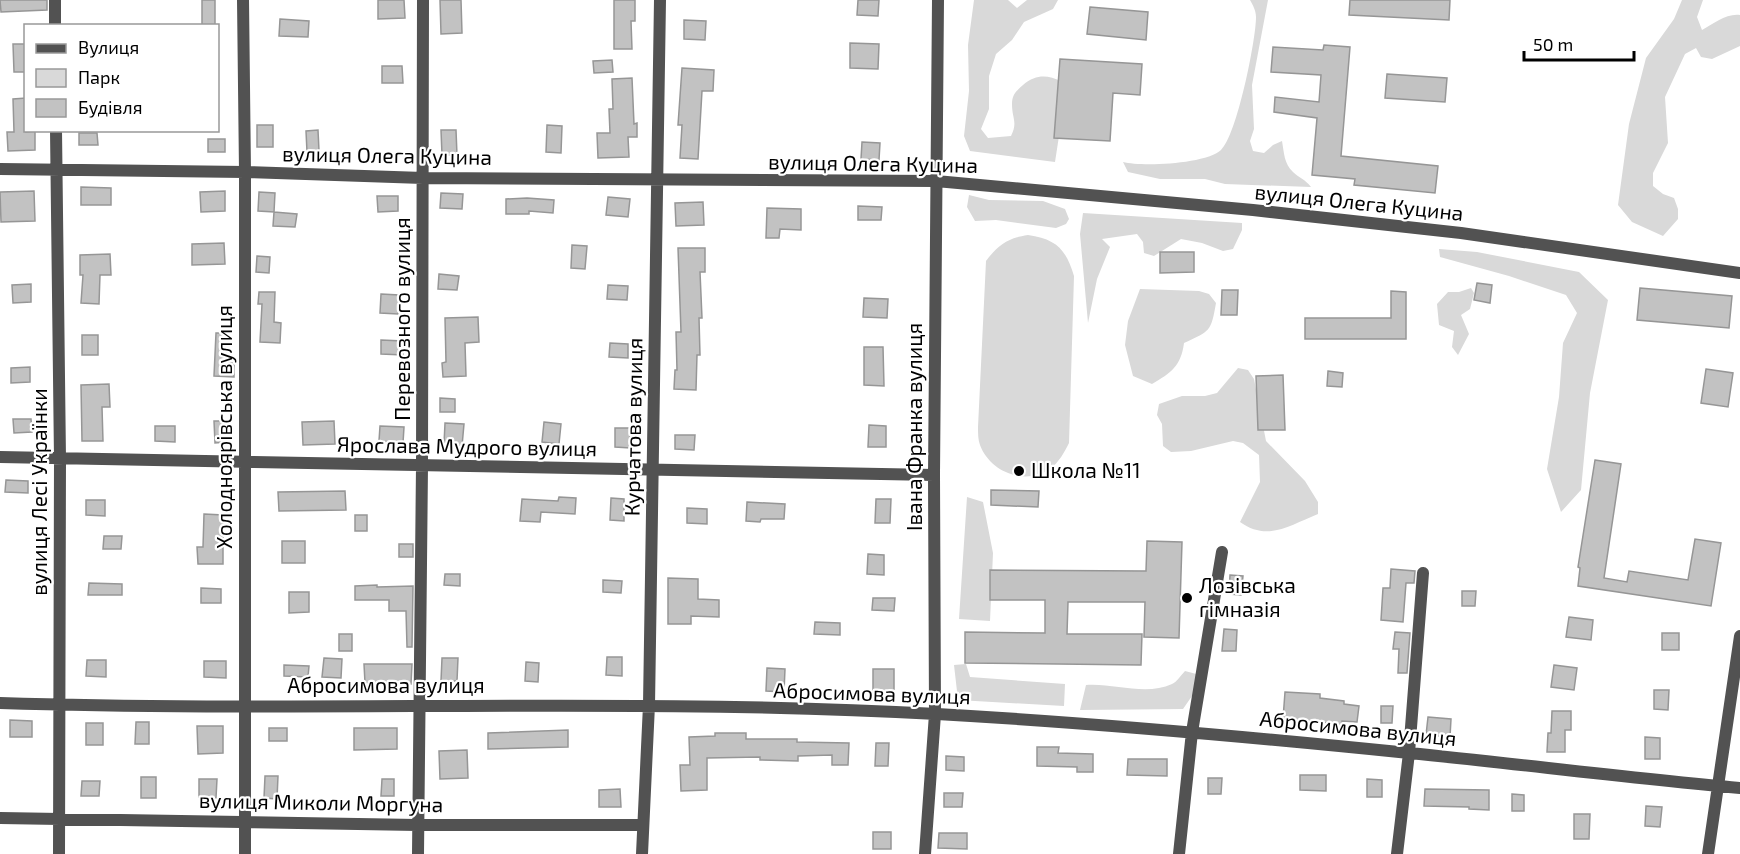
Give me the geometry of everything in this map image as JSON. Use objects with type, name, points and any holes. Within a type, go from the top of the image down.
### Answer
[{"type":"street","points":[[55,0],[56,24]]},
{"type":"street","name":"Холодноярівська вулиця","points":[[243,0],[244,854]]},
{"type":"street","name":"Перевозного вулиця","points":[[418,854],[421,705],[423,0]]},
{"type":"street","name":"Курчатова вулиця","points":[[642,854],[649,705],[660,0]]},
{"type":"street","name":"Івана Франка вулиця","points":[[925,854],[934,714],[938,0]]},
{"type":"street","name":"вулиця Лесі Українки","points":[[56,132],[60,459],[59,854]]},
{"type":"street","name":"вулиця Олега Куцина","points":[[0,169],[245,172],[423,178],[936,181],[1253,210],[1437,231],[1740,273]]},
{"type":"street","name":"Ярослава Мудрого вулиця","points":[[0,457],[934,475]]},
{"type":"street","points":[[1179,854],[1192,732],[1222,552]]},
{"type":"street","points":[[1397,854],[1409,753],[1423,573]]},
{"type":"street","points":[[1708,854],[1740,636]]},
{"type":"street","name":"Абросимова вулиця","points":[[0,703],[245,707],[649,705],[934,714],[1192,732],[1740,788]]},
{"type":"street","name":"вулиця Миколи Моргуна","points":[[0,818],[59,817],[417,825],[642,825]]},
{"type":"green space","points":[[974,0],[1008,0],[1017,8],[1027,0],[1058,0],[1053,9],[1024,22],[1012,40],[996,54],[989,76],[989,109],[981,129],[988,138],[1011,136],[1014,124],[1012,101],[1016,91],[1037,77],[1058,80],[1079,91],[1061,123],[1055,162],[970,151],[964,136],[969,91],[968,45]]},
{"type":"green space","points":[[1250,0],[1268,0],[1252,85],[1254,129],[1250,141],[1253,151],[1264,153],[1282,141],[1288,165],[1311,187],[1225,184],[1205,179],[1160,179],[1128,172],[1123,162],[1174,163],[1213,155],[1221,150],[1233,126],[1249,65],[1256,17]]},
{"type":"green space","points":[[1682,0],[1703,0],[1697,17],[1702,30],[1725,17],[1740,15],[1740,46],[1712,59],[1701,57],[1696,48],[1685,54],[1665,97],[1668,143],[1653,173],[1653,186],[1663,194],[1674,198],[1678,209],[1678,219],[1663,236],[1632,222],[1618,205],[1629,124],[1646,58],[1674,19]]},
{"type":"green space","points":[[969,195],[989,200],[1043,201],[1065,209],[1069,219],[1066,224],[1056,228],[996,220],[975,221],[967,207]]},
{"type":"green space","points":[[1083,213],[1242,223],[1242,230],[1233,249],[1223,251],[1202,243],[1181,239],[1154,256],[1144,253],[1143,242],[1137,234],[1102,239],[1110,247],[1097,279],[1088,323],[1080,234]]},
{"type":"green space","points":[[1028,235],[1046,239],[1058,247],[1067,259],[1074,276],[1069,443],[1061,457],[1050,469],[1040,474],[1020,476],[1009,474],[992,463],[980,445],[978,429],[986,261],[1004,243]]},
{"type":"green space","points":[[1439,249],[1477,252],[1579,272],[1608,300],[1590,393],[1581,490],[1561,512],[1547,469],[1559,397],[1563,343],[1577,313],[1566,295],[1440,257]]},
{"type":"green space","points":[[1471,288],[1474,293],[1470,309],[1461,315],[1469,334],[1458,355],[1452,347],[1454,331],[1439,325],[1437,304],[1448,292],[1459,292]]},
{"type":"green space","points":[[1140,289],[1199,291],[1209,294],[1216,303],[1213,320],[1208,329],[1184,343],[1178,363],[1165,376],[1152,384],[1133,376],[1125,345],[1128,321]]},
{"type":"green space","points":[[1238,368],[1248,370],[1254,379],[1266,441],[1305,481],[1318,502],[1318,514],[1279,530],[1260,531],[1240,522],[1260,482],[1259,455],[1243,443],[1233,441],[1191,451],[1171,452],[1163,446],[1162,424],[1157,415],[1159,404],[1182,396],[1205,396],[1217,393]]},
{"type":"green space","points":[[967,497],[983,502],[993,553],[990,621],[959,619]]},
{"type":"green space","points":[[966,664],[970,677],[1065,684],[1064,706],[958,700],[954,665]]},
{"type":"green space","points":[[1185,671],[1200,675],[1201,683],[1183,709],[1080,710],[1086,685],[1152,689],[1174,683]]},
{"type":"building","points":[[0,0],[47,0],[47,10],[1,12]]},
{"type":"building","points":[[202,0],[215,0],[215,24],[202,24]]},
{"type":"building","points":[[378,0],[404,0],[405,18],[378,19]]},
{"type":"building","points":[[440,0],[461,0],[462,33],[441,34]]},
{"type":"building","points":[[614,0],[635,0],[635,21],[631,21],[632,49],[614,49]]},
{"type":"building","points":[[858,0],[879,0],[878,16],[857,15]]},
{"type":"building","points":[[1350,0],[1450,0],[1449,20],[1349,15]]},
{"type":"building","points":[[1090,7],[1148,12],[1146,40],[1087,34]]},
{"type":"building","points":[[280,19],[309,21],[308,37],[279,36]]},
{"type":"building","points":[[684,20],[706,21],[705,40],[684,39]]},
{"type":"building","points":[[850,43],[879,44],[878,69],[850,68]]},
{"type":"building","points":[[13,44],[24,44],[24,72],[14,72]]},
{"type":"building","points":[[1324,45],[1350,47],[1341,156],[1438,166],[1435,193],[1354,185],[1355,179],[1312,175],[1317,118],[1274,112],[1275,97],[1319,102],[1321,75],[1271,72],[1273,47],[1323,50]]},
{"type":"building","points":[[1060,59],[1142,64],[1140,95],[1113,93],[1110,141],[1054,138]]},
{"type":"building","points":[[612,60],[613,72],[594,73],[593,61]]},
{"type":"building","points":[[382,66],[402,66],[403,83],[382,83]]},
{"type":"building","points":[[682,68],[714,70],[713,91],[702,91],[698,159],[680,158],[682,125],[678,125]]},
{"type":"building","points":[[1387,74],[1447,78],[1445,102],[1385,98]]},
{"type":"building","points":[[632,78],[634,124],[637,123],[637,137],[628,137],[629,157],[598,158],[597,133],[610,133],[609,109],[613,109],[612,79]]},
{"type":"building","points":[[24,98],[24,132],[35,132],[35,150],[8,151],[7,132],[14,132],[13,99]]},
{"type":"building","points":[[257,125],[273,125],[273,147],[257,147]]},
{"type":"building","points":[[547,125],[562,126],[561,153],[546,152]]},
{"type":"building","points":[[318,130],[319,151],[307,152],[306,131]]},
{"type":"building","points":[[441,130],[456,130],[457,155],[442,155]]},
{"type":"building","points":[[79,133],[97,133],[98,145],[79,145]]},
{"type":"building","points":[[208,139],[225,139],[225,152],[208,152]]},
{"type":"building","points":[[862,142],[880,143],[879,160],[861,159]]},
{"type":"building","points":[[81,187],[111,188],[111,205],[81,205]]},
{"type":"building","points":[[34,191],[35,221],[1,222],[0,192]]},
{"type":"building","points":[[225,191],[225,211],[201,212],[200,192]]},
{"type":"building","points":[[259,192],[275,193],[274,212],[258,211]]},
{"type":"building","points":[[441,193],[463,194],[462,209],[440,208]]},
{"type":"building","points":[[377,196],[398,196],[398,211],[378,212]]},
{"type":"building","points":[[608,197],[630,199],[628,217],[606,215]]},
{"type":"building","points":[[506,199],[554,200],[553,213],[529,211],[529,214],[506,214]]},
{"type":"building","points":[[703,202],[704,225],[676,226],[675,203]]},
{"type":"building","points":[[858,206],[882,207],[881,220],[858,220]]},
{"type":"building","points":[[767,208],[801,209],[801,230],[780,229],[779,238],[766,238]]},
{"type":"building","points":[[274,212],[297,214],[295,227],[273,226]]},
{"type":"building","points":[[224,243],[225,264],[192,265],[192,244]]},
{"type":"building","points":[[572,245],[587,246],[585,269],[571,268]]},
{"type":"building","points":[[678,248],[705,248],[705,272],[700,272],[702,318],[699,318],[700,355],[697,355],[696,390],[674,389],[675,370],[677,370],[676,332],[681,332]]},
{"type":"building","points":[[1160,252],[1194,252],[1194,272],[1160,273]]},
{"type":"building","points":[[110,254],[111,275],[100,275],[99,304],[81,303],[83,275],[80,275],[80,255]]},
{"type":"building","points":[[257,256],[270,257],[269,273],[256,272]]},
{"type":"building","points":[[439,274],[459,276],[457,290],[438,289]]},
{"type":"building","points":[[1477,283],[1492,285],[1490,303],[1474,300]]},
{"type":"building","points":[[31,284],[31,302],[13,303],[12,285]]},
{"type":"building","points":[[608,285],[628,286],[627,300],[607,299]]},
{"type":"building","points":[[1640,288],[1732,296],[1729,328],[1637,320]]},
{"type":"building","points":[[1222,290],[1238,290],[1237,315],[1221,315]]},
{"type":"building","points":[[1391,291],[1406,292],[1406,339],[1305,339],[1305,318],[1391,318]]},
{"type":"building","points":[[259,292],[275,292],[274,322],[281,323],[280,343],[260,342],[262,304],[258,304]]},
{"type":"building","points":[[381,294],[399,295],[398,314],[380,313]]},
{"type":"building","points":[[864,298],[888,299],[887,318],[863,317]]},
{"type":"building","points":[[478,317],[479,342],[465,343],[466,376],[443,377],[442,363],[446,362],[445,318]]},
{"type":"building","points":[[216,333],[227,333],[227,363],[234,363],[234,377],[214,376]]},
{"type":"building","points":[[82,335],[98,335],[98,355],[82,355]]},
{"type":"building","points":[[381,340],[403,341],[403,355],[381,354]]},
{"type":"building","points":[[610,343],[628,344],[628,358],[609,357]]},
{"type":"building","points":[[864,347],[883,347],[884,386],[864,385]]},
{"type":"building","points":[[30,367],[30,382],[11,383],[11,368]]},
{"type":"building","points":[[1706,369],[1733,373],[1728,407],[1701,403]]},
{"type":"building","points":[[1328,371],[1343,373],[1342,387],[1327,386]]},
{"type":"building","points":[[1283,375],[1285,430],[1258,430],[1256,376]]},
{"type":"building","points":[[109,384],[110,407],[102,407],[103,441],[82,441],[81,385]]},
{"type":"building","points":[[440,398],[455,399],[455,412],[440,412]]},
{"type":"building","points":[[13,419],[31,419],[32,432],[14,433]]},
{"type":"building","points":[[214,421],[226,421],[227,442],[215,443]]},
{"type":"building","points":[[334,421],[335,444],[303,445],[302,422]]},
{"type":"building","points":[[544,422],[561,424],[559,444],[542,442]]},
{"type":"building","points":[[445,423],[464,424],[462,446],[444,444]]},
{"type":"building","points":[[869,425],[886,426],[886,447],[868,447]]},
{"type":"building","points":[[155,426],[175,426],[175,442],[155,441]]},
{"type":"building","points":[[380,426],[404,427],[403,443],[379,441]]},
{"type":"building","points":[[615,428],[630,428],[630,448],[615,447]]},
{"type":"building","points":[[675,435],[695,435],[694,450],[675,449]]},
{"type":"building","points":[[1595,460],[1621,464],[1604,578],[1627,582],[1629,571],[1688,580],[1695,539],[1721,543],[1711,606],[1578,586],[1580,568],[1578,567]]},
{"type":"building","points":[[6,480],[28,481],[28,493],[5,492]]},
{"type":"building","points":[[991,490],[1039,491],[1038,507],[991,505]]},
{"type":"building","points":[[345,491],[346,510],[279,511],[278,492]]},
{"type":"building","points":[[559,497],[576,498],[575,514],[541,512],[540,522],[520,521],[522,499],[558,501]]},
{"type":"building","points":[[611,498],[624,499],[624,521],[610,520]]},
{"type":"building","points":[[876,499],[891,499],[890,523],[875,523]]},
{"type":"building","points":[[86,500],[105,500],[105,516],[86,515]]},
{"type":"building","points":[[747,502],[785,504],[784,519],[746,521]]},
{"type":"building","points":[[687,508],[707,509],[707,524],[687,523]]},
{"type":"building","points":[[204,514],[223,515],[223,564],[198,564],[197,547],[203,547]]},
{"type":"building","points":[[355,515],[367,515],[367,531],[355,531]]},
{"type":"building","points":[[104,536],[122,536],[121,549],[103,549]]},
{"type":"building","points":[[282,541],[305,541],[305,563],[282,563]]},
{"type":"building","points":[[1147,541],[1182,542],[1179,638],[1144,637],[1145,602],[1068,602],[1067,634],[1142,634],[1141,665],[965,663],[965,632],[1045,633],[1045,600],[990,600],[990,570],[1146,571]]},
{"type":"building","points":[[399,544],[413,544],[413,557],[399,557]]},
{"type":"building","points":[[868,554],[884,555],[884,575],[867,574]]},
{"type":"building","points":[[1391,569],[1415,571],[1414,583],[1406,583],[1403,622],[1381,620],[1383,588],[1390,588]]},
{"type":"building","points":[[445,574],[460,574],[460,586],[444,585]]},
{"type":"building","points":[[1230,575],[1243,576],[1241,595],[1229,594]]},
{"type":"building","points":[[668,578],[698,579],[698,599],[719,600],[719,617],[691,616],[691,624],[668,624]]},
{"type":"building","points":[[603,580],[622,581],[621,593],[603,592]]},
{"type":"building","points":[[89,583],[122,584],[122,595],[88,595]]},
{"type":"building","points":[[377,585],[377,587],[413,586],[412,647],[407,647],[406,611],[389,611],[389,600],[355,600],[355,586]]},
{"type":"building","points":[[201,588],[221,589],[221,603],[201,603]]},
{"type":"building","points":[[1462,591],[1476,591],[1475,606],[1462,606]]},
{"type":"building","points":[[289,592],[309,592],[309,612],[289,613]]},
{"type":"building","points":[[873,598],[895,598],[894,611],[872,610]]},
{"type":"building","points":[[1569,617],[1593,620],[1591,640],[1566,637]]},
{"type":"building","points":[[815,622],[840,623],[840,635],[814,634]]},
{"type":"building","points":[[1224,629],[1237,630],[1236,651],[1222,651]]},
{"type":"building","points":[[1395,632],[1410,633],[1407,673],[1398,673],[1399,649],[1393,649]]},
{"type":"building","points":[[1662,633],[1679,633],[1679,650],[1662,650]]},
{"type":"building","points":[[339,634],[352,634],[352,651],[339,651]]},
{"type":"building","points":[[607,657],[622,657],[622,676],[606,675]]},
{"type":"building","points":[[324,658],[342,659],[341,678],[322,677]]},
{"type":"building","points":[[442,658],[458,658],[457,681],[441,681]]},
{"type":"building","points":[[87,660],[106,660],[106,677],[86,676]]},
{"type":"building","points":[[204,661],[226,661],[226,678],[204,677]]},
{"type":"building","points":[[526,662],[539,663],[538,682],[525,681]]},
{"type":"building","points":[[364,664],[412,664],[411,684],[365,683]]},
{"type":"building","points":[[284,665],[309,666],[308,677],[284,676]]},
{"type":"building","points":[[1554,665],[1577,668],[1574,690],[1551,687]]},
{"type":"building","points":[[767,668],[785,669],[784,692],[766,691]]},
{"type":"building","points":[[873,669],[894,669],[894,695],[873,695]]},
{"type":"building","points":[[1654,690],[1669,690],[1668,710],[1654,709]]},
{"type":"building","points":[[1285,692],[1320,694],[1320,698],[1344,701],[1344,704],[1359,706],[1357,722],[1342,721],[1341,727],[1326,726],[1327,723],[1283,719]]},
{"type":"building","points":[[1381,706],[1393,706],[1392,723],[1381,723]]},
{"type":"building","points":[[1552,711],[1571,711],[1571,730],[1565,730],[1565,752],[1547,752]]},
{"type":"building","points":[[1428,717],[1451,719],[1450,737],[1426,735]]},
{"type":"building","points":[[10,720],[32,721],[32,737],[10,737]]},
{"type":"building","points":[[136,722],[149,722],[149,744],[135,744]]},
{"type":"building","points":[[86,723],[103,723],[103,745],[86,745]]},
{"type":"building","points":[[197,726],[223,726],[223,753],[198,754]]},
{"type":"building","points":[[269,728],[287,728],[287,741],[269,741]]},
{"type":"building","points":[[354,728],[397,728],[397,749],[354,750]]},
{"type":"building","points":[[568,730],[568,747],[488,749],[488,733]]},
{"type":"building","points":[[715,733],[746,733],[746,739],[797,739],[797,742],[849,743],[848,765],[832,765],[832,755],[798,756],[798,761],[760,760],[760,757],[707,758],[707,790],[681,791],[680,765],[690,765],[689,737],[715,736]]},
{"type":"building","points":[[1645,737],[1660,738],[1660,759],[1645,759]]},
{"type":"building","points":[[876,743],[889,743],[888,766],[875,766]]},
{"type":"building","points":[[1037,747],[1059,747],[1058,753],[1093,754],[1093,772],[1077,772],[1077,767],[1037,766]]},
{"type":"building","points":[[467,750],[468,778],[440,779],[439,751]]},
{"type":"building","points":[[946,756],[964,757],[964,771],[946,770]]},
{"type":"building","points":[[1128,759],[1167,759],[1167,776],[1127,775]]},
{"type":"building","points":[[1300,775],[1326,775],[1326,791],[1300,790]]},
{"type":"building","points":[[265,776],[278,776],[277,799],[264,798]]},
{"type":"building","points":[[141,777],[156,777],[156,798],[141,798]]},
{"type":"building","points":[[1208,778],[1222,778],[1221,794],[1208,794]]},
{"type":"building","points":[[199,779],[217,779],[216,798],[199,797]]},
{"type":"building","points":[[382,779],[394,779],[394,796],[381,796]]},
{"type":"building","points":[[1367,779],[1382,780],[1382,797],[1367,797]]},
{"type":"building","points":[[82,781],[100,781],[99,796],[81,796]]},
{"type":"building","points":[[620,789],[621,807],[599,807],[599,790]]},
{"type":"building","points":[[1425,789],[1489,790],[1489,810],[1424,806]]},
{"type":"building","points":[[944,793],[963,793],[962,807],[944,807]]},
{"type":"building","points":[[1512,794],[1524,795],[1524,811],[1512,811]]},
{"type":"building","points":[[1646,806],[1662,807],[1660,827],[1645,826]]},
{"type":"building","points":[[1574,814],[1590,814],[1589,839],[1574,839]]},
{"type":"building","points":[[873,832],[891,832],[891,849],[873,849]]},
{"type":"building","points":[[939,833],[967,833],[967,849],[938,848]]},
{"type":"place","name":"Школа №11","points":[[1019,471]]},
{"type":"place","name":"Лозівська гімназія","points":[[1187,598]]}]
